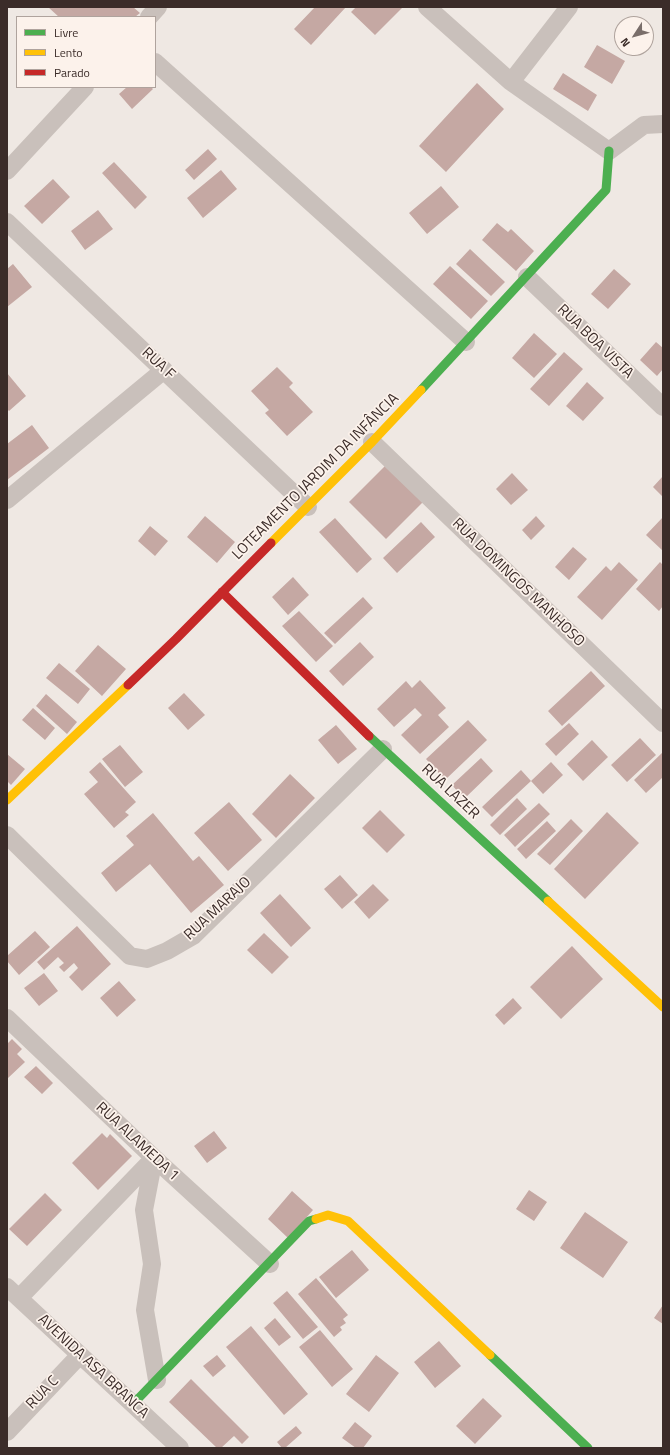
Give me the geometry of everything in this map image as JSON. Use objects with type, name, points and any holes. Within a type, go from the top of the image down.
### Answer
[{"type":"street","points":[[151,16],[158,7]]},
{"type":"street","points":[[427,7],[511,82],[609,151],[644,125],[663,124]]},
{"type":"street","points":[[511,82],[569,7]]},
{"type":"street","points":[[156,63],[466,342]]},
{"type":"street","points":[[7,171],[84,88]]},
{"type":"street","name":"LOTEAMENTO JARDIM DA INFÂNCIA","points":[[7,800],[176,639],[308,507],[372,442],[527,277],[606,190],[609,151]]},
{"type":"street","name":"RUA F","points":[[7,222],[308,507]]},
{"type":"street","name":"RUA BOA VISTA","points":[[527,277],[663,407]]},
{"type":"street","points":[[7,500],[164,370]]},
{"type":"street","name":"RUA DOMINGOS MANHOSO","points":[[372,442],[663,723]]},
{"type":"street","name":"RUA LAZER","points":[[222,592],[383,749],[663,1008]]},
{"type":"street","name":"RUA MARAJO","points":[[7,835],[130,956],[147,958],[167,951],[193,936],[383,749]]},
{"type":"street","name":"RUA ALAMEDA 1","points":[[7,1018],[154,1158],[270,1264]]},
{"type":"street","points":[[13,1292],[154,1158]]},
{"type":"street","points":[[154,1158],[144,1210],[152,1264],[145,1310],[158,1380]]},
{"type":"street","points":[[133,1404],[270,1264],[309,1221],[328,1215],[348,1221],[588,1448]]},
{"type":"street","name":"AVENIDA ASA BRANCA","points":[[13,1292],[180,1448]]},
{"type":"street","name":"RUA C","points":[[7,1432],[80,1355]]},
{"type":"building","points":[[48,7],[133,7],[140,13],[136,16],[58,16]]},
{"type":"building","points":[[315,7],[346,7],[311,45],[294,29]]},
{"type":"building","points":[[356,7],[403,7],[375,35],[351,12]]},
{"type":"building","points":[[597,45],[625,61],[612,84],[584,67]]},
{"type":"building","points":[[563,73],[597,95],[588,111],[553,89]]},
{"type":"building","points":[[477,83],[504,109],[446,172],[419,146]]},
{"type":"building","points":[[126,88],[153,89],[132,109],[119,94]]},
{"type":"building","points":[[208,149],[217,159],[194,180],[185,170]]},
{"type":"building","points":[[114,162],[147,197],[135,209],[102,173]]},
{"type":"building","points":[[221,170],[237,189],[203,218],[187,198]]},
{"type":"building","points":[[53,179],[70,197],[42,224],[24,206]]},
{"type":"building","points":[[441,186],[459,207],[427,234],[409,213]]},
{"type":"building","points":[[98,210],[113,229],[85,250],[71,231]]},
{"type":"building","points":[[497,223],[508,232],[511,229],[534,251],[516,271],[482,240]]},
{"type":"building","points":[[470,249],[505,282],[491,296],[456,264]]},
{"type":"building","points":[[13,264],[32,287],[7,307],[7,269]]},
{"type":"building","points":[[450,266],[488,301],[471,319],[433,284]]},
{"type":"building","points":[[614,269],[631,284],[608,309],[591,294]]},
{"type":"building","points":[[534,333],[557,354],[534,378],[512,358]]},
{"type":"building","points":[[656,342],[663,348],[663,369],[657,376],[640,360]]},
{"type":"building","points":[[564,352],[583,369],[549,406],[530,389]]},
{"type":"building","points":[[277,367],[293,383],[289,387],[313,412],[287,436],[265,413],[269,410],[251,391]]},
{"type":"building","points":[[7,373],[26,396],[9,411],[7,409]]},
{"type":"building","points":[[587,382],[604,398],[583,421],[566,406]]},
{"type":"building","points":[[32,425],[49,448],[7,480],[7,444]]},
{"type":"building","points":[[386,465],[423,502],[386,539],[349,502]]},
{"type":"building","points":[[512,473],[528,490],[511,505],[496,489]]},
{"type":"building","points":[[663,476],[663,497],[653,487]]},
{"type":"building","points":[[205,516],[235,542],[217,563],[187,537]]},
{"type":"building","points":[[536,516],[545,526],[531,540],[522,530]]},
{"type":"building","points":[[663,517],[663,551],[646,535]]},
{"type":"building","points":[[335,518],[372,559],[357,573],[319,532]]},
{"type":"building","points":[[421,522],[435,537],[397,573],[383,558]]},
{"type":"building","points":[[150,526],[168,541],[155,556],[138,541]]},
{"type":"building","points":[[573,547],[587,559],[569,580],[555,567]]},
{"type":"building","points":[[619,562],[638,580],[602,620],[577,597],[606,566],[611,571]]},
{"type":"building","points":[[660,562],[663,565],[663,606],[659,611],[636,589]]},
{"type":"building","points":[[293,577],[309,595],[288,615],[272,597]]},
{"type":"building","points":[[363,597],[373,608],[335,644],[324,633]]},
{"type":"building","points":[[299,611],[333,646],[316,662],[282,626]]},
{"type":"building","points":[[360,642],[374,657],[343,686],[329,671]]},
{"type":"building","points":[[98,645],[126,669],[102,696],[75,671]]},
{"type":"building","points":[[59,663],[90,689],[78,704],[46,678]]},
{"type":"building","points":[[591,671],[605,686],[562,726],[548,711]]},
{"type":"building","points":[[420,680],[446,708],[438,715],[449,727],[420,754],[401,735],[422,715],[415,708],[394,727],[377,709],[406,681],[412,688]]},
{"type":"building","points":[[184,693],[205,715],[188,730],[168,708]]},
{"type":"building","points":[[46,694],[77,722],[67,734],[36,706]]},
{"type":"building","points":[[33,708],[55,728],[45,740],[22,720]]},
{"type":"building","points":[[468,720],[487,740],[445,780],[426,759]]},
{"type":"building","points":[[569,723],[579,734],[556,756],[545,744]]},
{"type":"building","points":[[336,725],[357,749],[338,764],[318,740]]},
{"type":"building","points":[[640,738],[656,755],[627,782],[611,765]]},
{"type":"building","points":[[592,740],[608,757],[583,781],[567,764]]},
{"type":"building","points":[[120,745],[143,772],[125,787],[102,759]]},
{"type":"building","points":[[663,752],[663,777],[646,793],[634,780]]},
{"type":"building","points":[[7,754],[25,769],[11,785],[7,781]]},
{"type":"building","points":[[481,758],[493,771],[464,799],[452,785]]},
{"type":"building","points":[[100,762],[136,802],[125,812],[129,815],[114,828],[84,794],[98,782],[89,772]]},
{"type":"building","points":[[551,762],[563,775],[543,794],[531,781]]},
{"type":"building","points":[[521,770],[531,781],[492,817],[482,807]]},
{"type":"building","points":[[290,774],[315,798],[276,838],[252,814]]},
{"type":"building","points":[[517,798],[527,809],[500,835],[490,825]]},
{"type":"building","points":[[229,802],[262,840],[228,871],[194,833]]},
{"type":"building","points":[[539,803],[550,814],[515,847],[504,835]]},
{"type":"building","points":[[380,810],[405,835],[387,853],[362,828]]},
{"type":"building","points":[[607,812],[639,843],[585,899],[554,869]]},
{"type":"building","points":[[153,813],[193,861],[199,856],[224,885],[191,913],[150,864],[116,892],[101,873],[134,845],[126,836]]},
{"type":"building","points":[[571,819],[583,831],[550,865],[537,854]]},
{"type":"building","points":[[547,821],[556,831],[526,859],[517,849]]},
{"type":"building","points":[[340,875],[358,895],[342,909],[324,889]]},
{"type":"building","points":[[373,884],[389,900],[369,919],[354,902]]},
{"type":"building","points":[[280,894],[311,928],[291,947],[260,913]]},
{"type":"building","points":[[77,926],[111,964],[82,991],[69,977],[78,968],[74,963],[64,972],[59,967],[64,963],[58,957],[44,970],[37,962]]},
{"type":"building","points":[[35,931],[50,947],[19,975],[7,961],[7,956]]},
{"type":"building","points":[[264,933],[289,957],[272,974],[247,950]]},
{"type":"building","points":[[572,946],[603,979],[561,1019],[530,987]]},
{"type":"building","points":[[44,973],[58,991],[39,1006],[24,988]]},
{"type":"building","points":[[119,981],[136,1000],[117,1017],[100,998]]},
{"type":"building","points":[[513,998],[522,1008],[504,1025],[495,1015]]},
{"type":"building","points":[[12,1039],[22,1049],[17,1054],[25,1062],[7,1079],[7,1044]]},
{"type":"building","points":[[36,1066],[53,1083],[42,1094],[24,1077]]},
{"type":"building","points":[[214,1131],[227,1148],[207,1163],[194,1146]]},
{"type":"building","points":[[102,1133],[107,1138],[110,1134],[132,1156],[98,1190],[72,1163]]},
{"type":"building","points":[[529,1190],[547,1202],[534,1221],[516,1209]]},
{"type":"building","points":[[292,1191],[313,1210],[288,1238],[268,1219]]},
{"type":"building","points":[[45,1193],[62,1210],[27,1246],[9,1229]]},
{"type":"building","points":[[585,1212],[628,1242],[603,1278],[560,1248]]},
{"type":"building","points":[[352,1250],[369,1270],[336,1298],[319,1277]]},
{"type":"building","points":[[316,1278],[348,1315],[343,1319],[346,1323],[340,1327],[342,1330],[334,1337],[298,1294]]},
{"type":"building","points":[[287,1291],[318,1327],[303,1339],[273,1303]]},
{"type":"building","points":[[663,1305],[663,1324],[654,1318]]},
{"type":"building","points":[[275,1318],[291,1337],[279,1346],[264,1328]]},
{"type":"building","points":[[251,1326],[308,1394],[284,1415],[226,1347]]},
{"type":"building","points":[[320,1330],[353,1369],[332,1387],[299,1347]]},
{"type":"building","points":[[439,1341],[461,1366],[435,1388],[414,1362]]},
{"type":"building","points":[[217,1355],[226,1366],[213,1377],[203,1366]]},
{"type":"building","points":[[376,1355],[399,1373],[369,1412],[346,1394]]},
{"type":"building","points":[[191,1379],[249,1437],[242,1444],[234,1436],[221,1448],[217,1448],[169,1402]]},
{"type":"building","points":[[483,1398],[502,1416],[475,1444],[456,1426]]},
{"type":"building","points":[[355,1422],[372,1436],[363,1448],[356,1448],[342,1438]]},
{"type":"building","points":[[296,1426],[302,1433],[285,1448],[282,1448],[277,1442]]},
{"type":"traffic: fast","points":[[421,390],[606,190],[609,151]]},
{"type":"traffic: fast","points":[[369,736],[548,901]]},
{"type":"traffic: fast","points":[[133,1404],[309,1221],[316,1219]]},
{"type":"traffic: fast","points":[[490,1355],[588,1448]]},
{"type":"traffic: slow","points":[[271,543],[372,442],[421,390]]},
{"type":"traffic: slow","points":[[7,800],[128,685]]},
{"type":"traffic: slow","points":[[548,901],[663,1007]]},
{"type":"traffic: slow","points":[[316,1219],[328,1215],[348,1221],[490,1355]]},
{"type":"traffic: jam","points":[[128,685],[271,543]]},
{"type":"traffic: jam","points":[[222,592],[369,736]]}]
